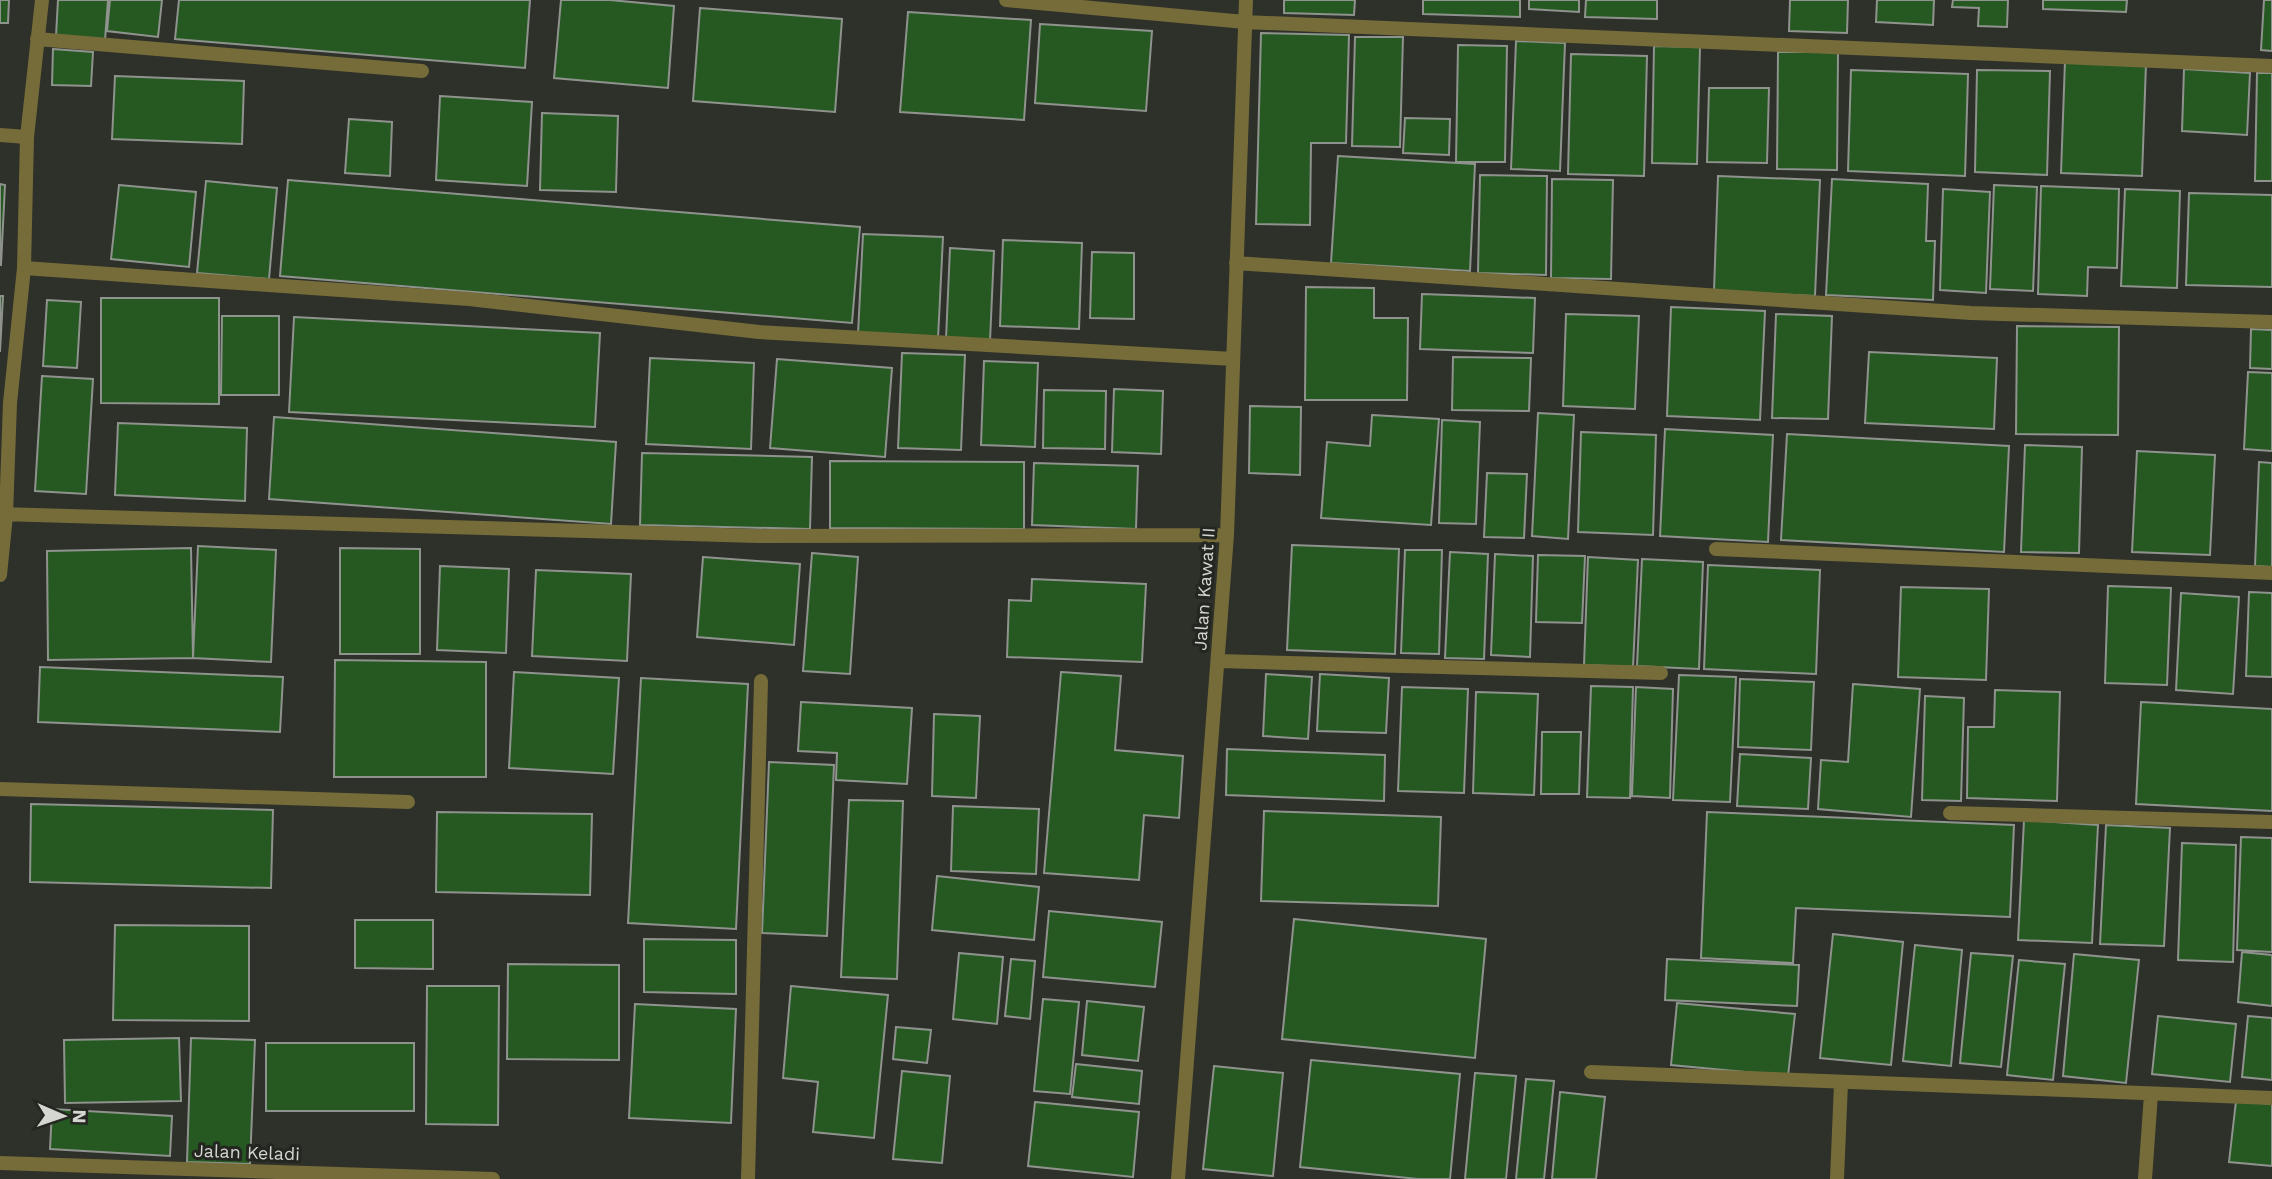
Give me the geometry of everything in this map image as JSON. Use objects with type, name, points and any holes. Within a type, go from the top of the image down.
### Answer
[{"type":"street","points":[[0,575],[5,402],[23,268],[27,136],[41,0]]},
{"type":"street","points":[[1006,0],[1245,22],[2272,66]]},
{"type":"street","name":"Jalan Kawat II","points":[[1178,1179],[1227,535],[1247,0]]},
{"type":"street","points":[[37,39],[422,71]]},
{"type":"street","points":[[0,135],[27,136]]},
{"type":"street","points":[[1236,263],[1971,313],[2272,322]]},
{"type":"street","points":[[23,268],[469,299],[772,333],[1233,359]]},
{"type":"street","points":[[3,514],[757,536],[1227,535]]},
{"type":"street","points":[[1716,549],[2272,573]]},
{"type":"street","points":[[1218,661],[1661,673]]},
{"type":"street","points":[[748,1179],[761,681]]},
{"type":"street","points":[[0,789],[408,802]]},
{"type":"street","points":[[1950,813],[2272,822]]},
{"type":"street","points":[[1591,1072],[2272,1098]]},
{"type":"street","points":[[1837,1179],[1841,1083]]},
{"type":"street","points":[[2145,1179],[2151,1094]]},
{"type":"street","name":"Jalan Keladi","points":[[0,1163],[493,1179]]},
{"type":"building","points":[[0,0],[9,0],[8,23],[0,23]]},
{"type":"building","points":[[58,0],[108,0],[105,40],[56,36]]},
{"type":"building","points":[[110,0],[162,0],[158,37],[107,31]]},
{"type":"building","points":[[179,0],[530,0],[525,68],[175,39]]},
{"type":"building","points":[[561,0],[610,0],[674,6],[668,88],[554,78]]},
{"type":"building","points":[[1284,0],[1355,0],[1354,15],[1284,13]]},
{"type":"building","points":[[1423,0],[1520,0],[1520,17],[1423,14]]},
{"type":"building","points":[[1529,0],[1579,0],[1579,12],[1529,9]]},
{"type":"building","points":[[1586,0],[1657,0],[1657,19],[1585,17]]},
{"type":"building","points":[[1790,0],[1848,0],[1847,33],[1789,31]]},
{"type":"building","points":[[1877,0],[1934,0],[1933,25],[1876,22]]},
{"type":"building","points":[[1953,0],[2008,0],[2007,27],[1978,26],[1979,8],[1952,7]]},
{"type":"building","points":[[2043,0],[2127,0],[2126,12],[2043,9]]},
{"type":"building","points":[[2264,0],[2272,0],[2272,51],[2261,50]]},
{"type":"building","points":[[700,8],[842,19],[835,112],[693,101]]},
{"type":"building","points":[[908,12],[1031,20],[1024,120],[900,112]]},
{"type":"building","points":[[1040,24],[1152,31],[1146,111],[1035,103]]},
{"type":"building","points":[[1261,33],[1349,35],[1346,143],[1311,143],[1310,225],[1256,224]]},
{"type":"building","points":[[1355,37],[1403,37],[1400,147],[1352,146]]},
{"type":"building","points":[[1516,41],[1565,43],[1560,171],[1511,169]]},
{"type":"building","points":[[1458,45],[1507,46],[1505,162],[1456,162]]},
{"type":"building","points":[[1654,46],[1700,47],[1697,164],[1652,163]]},
{"type":"building","points":[[53,49],[93,52],[91,86],[52,85]]},
{"type":"building","points":[[1778,52],[1838,52],[1837,170],[1777,169]]},
{"type":"building","points":[[1571,54],[1647,56],[1644,176],[1568,174]]},
{"type":"building","points":[[2065,61],[2146,64],[2142,176],[2061,173]]},
{"type":"building","points":[[2184,69],[2250,73],[2247,135],[2182,131]]},
{"type":"building","points":[[1851,70],[1968,74],[1965,176],[1848,171]]},
{"type":"building","points":[[1977,70],[2050,71],[2047,175],[1975,172]]},
{"type":"building","points":[[2257,73],[2272,73],[2272,181],[2255,181]]},
{"type":"building","points":[[115,76],[244,81],[242,144],[112,139]]},
{"type":"building","points":[[1709,88],[1769,88],[1767,163],[1707,162]]},
{"type":"building","points":[[440,96],[532,102],[527,186],[436,180]]},
{"type":"building","points":[[542,113],[618,116],[616,192],[540,190]]},
{"type":"building","points":[[1405,118],[1450,119],[1449,155],[1403,153]]},
{"type":"building","points":[[349,119],[392,122],[390,176],[345,173]]},
{"type":"building","points":[[1338,156],[1475,164],[1470,271],[1331,263]]},
{"type":"building","points":[[1480,175],[1547,176],[1546,275],[1478,273]]},
{"type":"building","points":[[1718,176],[1820,180],[1815,296],[1714,291]]},
{"type":"building","points":[[1552,179],[1613,180],[1611,279],[1551,278]]},
{"type":"building","points":[[1832,179],[1928,184],[1926,241],[1935,241],[1933,300],[1826,295]]},
{"type":"building","points":[[288,180],[860,227],[852,323],[280,276]]},
{"type":"building","points":[[206,181],[277,188],[269,279],[197,273]]},
{"type":"building","points":[[0,184],[5,185],[1,265],[0,265]]},
{"type":"building","points":[[119,185],[196,192],[189,267],[111,259]]},
{"type":"building","points":[[1994,185],[2037,187],[2033,291],[1990,289]]},
{"type":"building","points":[[2041,186],[2119,189],[2117,268],[2088,267],[2087,296],[2038,294]]},
{"type":"building","points":[[1943,189],[1990,192],[1986,293],[1940,290]]},
{"type":"building","points":[[2125,189],[2180,191],[2177,288],[2121,286]]},
{"type":"building","points":[[2189,193],[2272,195],[2272,287],[2186,285]]},
{"type":"building","points":[[863,234],[943,237],[938,339],[858,334]]},
{"type":"building","points":[[1003,240],[1082,243],[1079,329],[1000,326]]},
{"type":"building","points":[[950,248],[994,251],[990,341],[946,339]]},
{"type":"building","points":[[1092,252],[1134,253],[1134,319],[1090,318]]},
{"type":"building","points":[[1306,287],[1374,288],[1374,318],[1408,318],[1407,400],[1305,400]]},
{"type":"building","points":[[1422,294],[1535,298],[1533,353],[1420,349]]},
{"type":"building","points":[[0,296],[3,296],[0,352]]},
{"type":"building","points":[[101,298],[219,298],[219,404],[101,403]]},
{"type":"building","points":[[47,300],[81,302],[77,368],[43,366]]},
{"type":"building","points":[[1671,307],[1765,311],[1760,420],[1667,416]]},
{"type":"building","points":[[1566,314],[1639,316],[1635,409],[1563,406]]},
{"type":"building","points":[[1776,314],[1832,316],[1828,419],[1772,418]]},
{"type":"building","points":[[222,316],[279,316],[279,395],[221,395]]},
{"type":"building","points":[[294,317],[600,333],[595,427],[289,412]]},
{"type":"building","points":[[2017,326],[2119,327],[2118,435],[2016,434]]},
{"type":"building","points":[[2251,329],[2272,330],[2272,369],[2250,368]]},
{"type":"building","points":[[1869,352],[1997,358],[1994,429],[1865,423]]},
{"type":"building","points":[[902,353],[965,355],[961,450],[898,448]]},
{"type":"building","points":[[1453,357],[1531,358],[1529,411],[1452,410]]},
{"type":"building","points":[[650,358],[754,363],[751,449],[646,444]]},
{"type":"building","points":[[777,359],[892,368],[885,457],[770,448]]},
{"type":"building","points":[[984,361],[1038,363],[1035,447],[981,445]]},
{"type":"building","points":[[2248,372],[2272,373],[2272,451],[2244,449]]},
{"type":"building","points":[[42,376],[93,379],[86,494],[35,491]]},
{"type":"building","points":[[1114,389],[1163,391],[1161,454],[1112,452]]},
{"type":"building","points":[[1044,390],[1106,391],[1105,449],[1043,448]]},
{"type":"building","points":[[1250,406],[1301,407],[1300,475],[1249,473]]},
{"type":"building","points":[[1538,413],[1574,415],[1568,539],[1532,536]]},
{"type":"building","points":[[1372,415],[1439,419],[1431,525],[1321,518],[1327,442],[1370,446]]},
{"type":"building","points":[[274,417],[616,442],[611,524],[269,499]]},
{"type":"building","points":[[1442,420],[1480,422],[1476,524],[1439,523]]},
{"type":"building","points":[[118,423],[247,428],[245,501],[115,495]]},
{"type":"building","points":[[1665,429],[1773,435],[1768,542],[1660,536]]},
{"type":"building","points":[[1581,432],[1656,435],[1653,535],[1578,532]]},
{"type":"building","points":[[1787,434],[2009,446],[2004,552],[1781,540]]},
{"type":"building","points":[[2025,445],[2082,447],[2079,553],[2021,552]]},
{"type":"building","points":[[2137,451],[2215,455],[2210,555],[2132,552]]},
{"type":"building","points":[[642,453],[812,457],[810,529],[640,525]]},
{"type":"building","points":[[830,461],[1024,462],[1024,529],[830,528]]},
{"type":"building","points":[[2259,462],[2272,463],[2272,567],[2255,566]]},
{"type":"building","points":[[1034,463],[1138,466],[1136,529],[1032,525]]},
{"type":"building","points":[[1487,473],[1527,474],[1524,538],[1484,537]]},
{"type":"building","points":[[1292,545],[1399,549],[1395,654],[1287,650]]},
{"type":"building","points":[[198,546],[276,550],[271,662],[193,658]]},
{"type":"building","points":[[191,548],[193,658],[48,660],[47,551]]},
{"type":"building","points":[[340,548],[420,549],[420,654],[340,654]]},
{"type":"building","points":[[1405,550],[1442,550],[1439,654],[1401,653]]},
{"type":"building","points":[[1450,552],[1488,554],[1484,659],[1445,658]]},
{"type":"building","points":[[812,553],[858,557],[850,674],[803,671]]},
{"type":"building","points":[[1495,554],[1533,556],[1530,657],[1491,655]]},
{"type":"building","points":[[1538,555],[1585,556],[1582,623],[1536,622]]},
{"type":"building","points":[[703,557],[800,564],[794,645],[697,637]]},
{"type":"building","points":[[1588,557],[1638,560],[1633,667],[1584,665]]},
{"type":"building","points":[[1642,559],[1703,562],[1699,669],[1637,666]]},
{"type":"building","points":[[1708,565],[1820,570],[1816,674],[1704,669]]},
{"type":"building","points":[[440,566],[509,569],[506,653],[437,650]]},
{"type":"building","points":[[536,570],[631,574],[627,661],[532,656]]},
{"type":"building","points":[[1032,579],[1146,584],[1142,662],[1007,657],[1009,600],[1031,601]]},
{"type":"building","points":[[2108,586],[2171,588],[2167,685],[2105,683]]},
{"type":"building","points":[[1901,587],[1989,589],[1986,680],[1898,677]]},
{"type":"building","points":[[2249,592],[2272,593],[2272,677],[2246,676]]},
{"type":"building","points":[[2181,593],[2239,597],[2233,694],[2176,690]]},
{"type":"building","points":[[335,660],[486,662],[486,777],[334,777]]},
{"type":"building","points":[[40,667],[283,677],[280,732],[38,722]]},
{"type":"building","points":[[514,672],[619,678],[613,774],[509,768]]},
{"type":"building","points":[[1061,672],[1121,676],[1115,750],[1183,756],[1179,818],[1144,815],[1139,880],[1044,873]]},
{"type":"building","points":[[1266,674],[1312,677],[1308,739],[1263,736]]},
{"type":"building","points":[[1320,674],[1389,678],[1386,733],[1317,731]]},
{"type":"building","points":[[1679,675],[1736,677],[1730,802],[1673,800]]},
{"type":"building","points":[[641,678],[748,684],[736,929],[628,923]]},
{"type":"building","points":[[1740,679],[1814,682],[1811,750],[1738,747]]},
{"type":"building","points":[[1853,684],[1920,689],[1911,817],[1818,809],[1821,760],[1848,762]]},
{"type":"building","points":[[1591,686],[1633,687],[1630,798],[1587,797]]},
{"type":"building","points":[[1402,687],[1468,689],[1464,793],[1398,791]]},
{"type":"building","points":[[1636,687],[1673,689],[1670,798],[1632,796]]},
{"type":"building","points":[[1995,690],[2060,692],[2057,801],[1967,798],[1968,727],[1994,727]]},
{"type":"building","points":[[1476,692],[1538,694],[1534,795],[1473,793]]},
{"type":"building","points":[[1925,696],[1964,698],[1961,801],[1922,800]]},
{"type":"building","points":[[801,702],[912,708],[907,784],[836,780],[837,753],[798,751]]},
{"type":"building","points":[[2141,702],[2272,709],[2272,811],[2136,804]]},
{"type":"building","points":[[934,714],[980,716],[976,798],[932,796]]},
{"type":"building","points":[[1542,732],[1581,732],[1579,794],[1541,794]]},
{"type":"building","points":[[1227,749],[1385,755],[1384,801],[1226,795]]},
{"type":"building","points":[[1740,754],[1811,758],[1808,809],[1737,806]]},
{"type":"building","points":[[769,762],[834,765],[827,936],[762,933]]},
{"type":"building","points":[[849,800],[903,801],[897,979],[841,977]]},
{"type":"building","points":[[31,804],[273,810],[271,888],[30,882]]},
{"type":"building","points":[[953,806],[1039,809],[1036,874],[951,871]]},
{"type":"building","points":[[1264,811],[1441,817],[1438,906],[1261,901]]},
{"type":"building","points":[[437,812],[592,814],[590,895],[436,892]]},
{"type":"building","points":[[1707,812],[2014,825],[2010,917],[1796,908],[1793,963],[1701,958]]},
{"type":"building","points":[[2024,820],[2098,825],[2092,943],[2018,940]]},
{"type":"building","points":[[2106,825],[2170,828],[2164,946],[2100,944]]},
{"type":"building","points":[[2241,837],[2272,838],[2272,952],[2237,950]]},
{"type":"building","points":[[2182,843],[2236,845],[2233,962],[2178,960]]},
{"type":"building","points":[[937,876],[1039,887],[1034,940],[932,930]]},
{"type":"building","points":[[1049,911],[1162,922],[1155,987],[1043,977]]},
{"type":"building","points":[[1294,919],[1486,939],[1475,1058],[1282,1039]]},
{"type":"building","points":[[355,920],[433,920],[433,969],[355,968]]},
{"type":"building","points":[[115,925],[249,926],[249,1021],[113,1020]]},
{"type":"building","points":[[1833,934],[1903,942],[1891,1065],[1820,1058]]},
{"type":"building","points":[[644,939],[736,940],[736,994],[644,992]]},
{"type":"building","points":[[1915,945],[1962,950],[1951,1066],[1903,1061]]},
{"type":"building","points":[[2242,952],[2272,955],[2272,1006],[2238,1002]]},
{"type":"building","points":[[959,953],[1003,957],[997,1024],[953,1019]]},
{"type":"building","points":[[1971,953],[2013,956],[2001,1067],[1960,1063]]},
{"type":"building","points":[[2074,954],[2139,960],[2126,1083],[2063,1076]]},
{"type":"building","points":[[1011,959],[1035,961],[1030,1019],[1005,1016]]},
{"type":"building","points":[[1667,959],[1799,965],[1797,1006],[1665,1000]]},
{"type":"building","points":[[2019,960],[2065,964],[2053,1080],[2007,1075]]},
{"type":"building","points":[[508,964],[619,965],[619,1060],[507,1059]]},
{"type":"building","points":[[427,986],[499,986],[498,1125],[426,1124]]},
{"type":"building","points":[[791,986],[888,995],[874,1138],[813,1132],[818,1082],[783,1078]]},
{"type":"building","points":[[1043,999],[1079,1002],[1070,1094],[1034,1091]]},
{"type":"building","points":[[1087,1001],[1144,1007],[1138,1061],[1082,1055]]},
{"type":"building","points":[[1677,1003],[1795,1014],[1788,1076],[1671,1065]]},
{"type":"building","points":[[635,1004],[736,1009],[731,1123],[629,1118]]},
{"type":"building","points":[[2158,1016],[2236,1024],[2230,1082],[2152,1074]]},
{"type":"building","points":[[2248,1016],[2272,1018],[2272,1080],[2242,1077]]},
{"type":"building","points":[[896,1027],[931,1030],[927,1063],[893,1059]]},
{"type":"building","points":[[179,1038],[181,1101],[65,1103],[64,1040]]},
{"type":"building","points":[[191,1038],[255,1040],[250,1164],[187,1162]]},
{"type":"building","points":[[266,1043],[414,1043],[414,1111],[266,1111]]},
{"type":"building","points":[[1311,1060],[1460,1074],[1450,1179],[1418,1179],[1300,1167]]},
{"type":"building","points":[[1076,1064],[1142,1071],[1139,1104],[1072,1097]]},
{"type":"building","points":[[1214,1066],[1283,1073],[1273,1176],[1203,1169]]},
{"type":"building","points":[[902,1071],[950,1076],[942,1163],[893,1159]]},
{"type":"building","points":[[1475,1073],[1516,1076],[1506,1179],[1465,1179]]},
{"type":"building","points":[[1526,1079],[1554,1081],[1544,1179],[1516,1179]]},
{"type":"building","points":[[1560,1092],[1605,1097],[1596,1179],[1552,1179]]},
{"type":"building","points":[[2236,1101],[2272,1104],[2272,1166],[2229,1162]]},
{"type":"building","points":[[1035,1102],[1139,1112],[1133,1177],[1028,1166]]},
{"type":"building","points":[[52,1109],[172,1116],[170,1156],[50,1149]]}]
